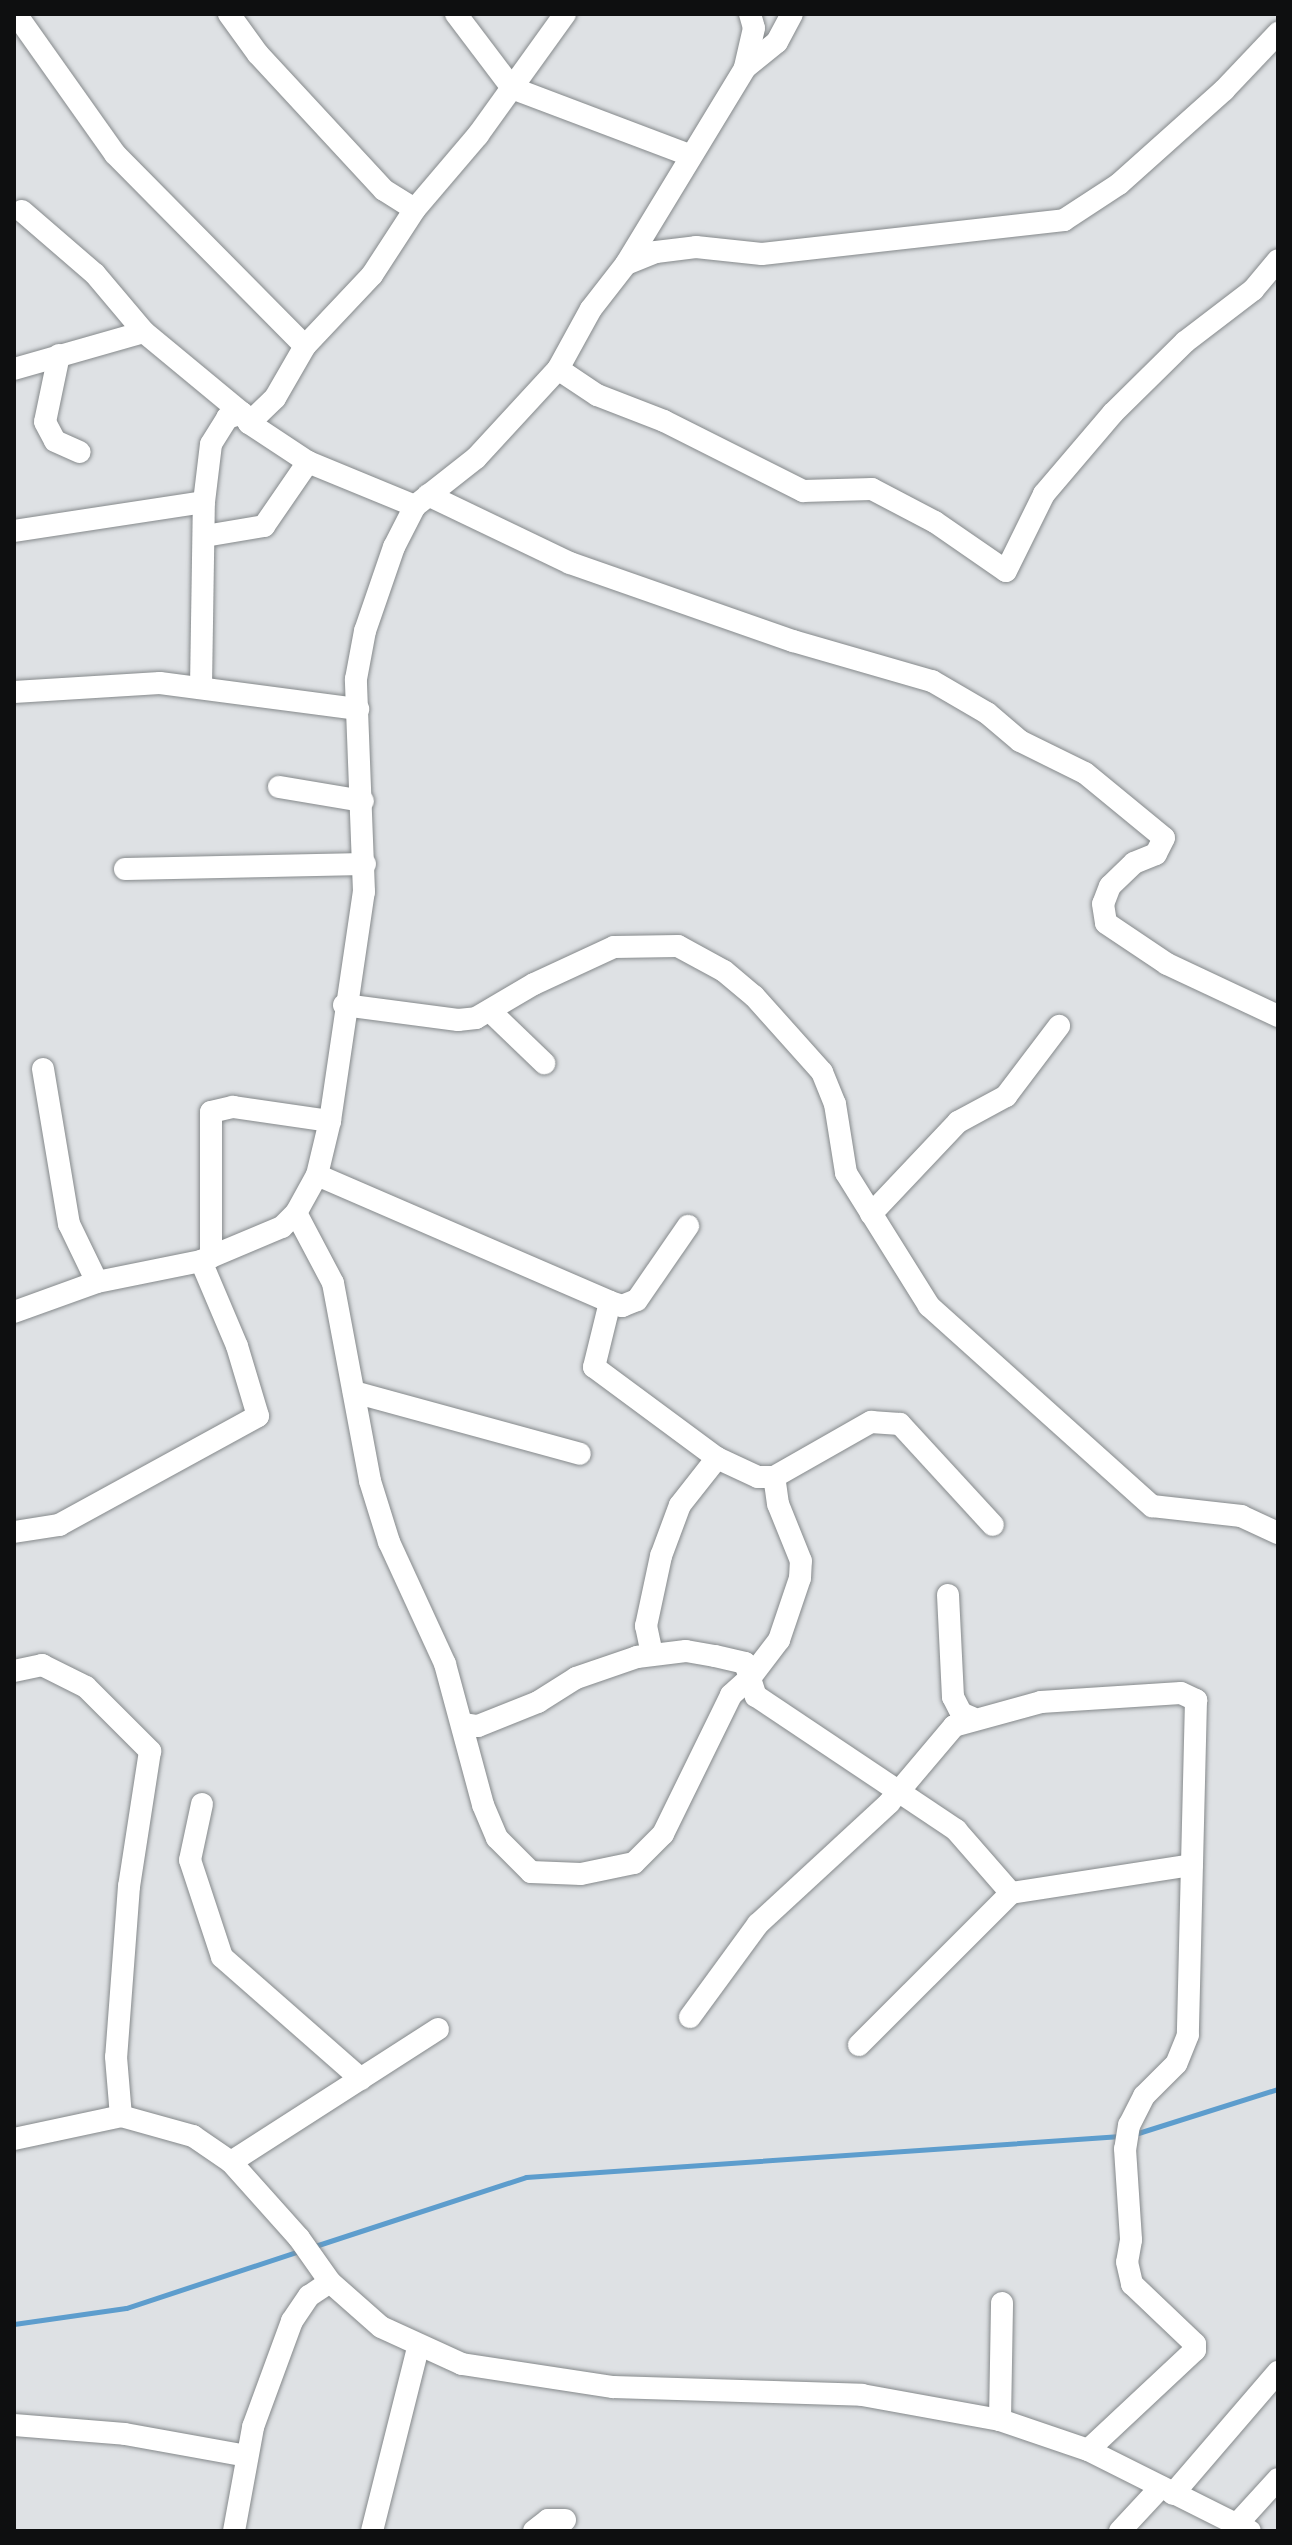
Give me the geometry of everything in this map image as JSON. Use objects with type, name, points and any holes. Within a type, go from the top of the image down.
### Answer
[{"type":"street","points":[[16,14],[115,154],[305,346]]},
{"type":"street","points":[[229,14],[258,54],[384,190],[415,209]]},
{"type":"street","points":[[456,14],[512,88],[689,155]]},
{"type":"street","points":[[201,686],[204,502],[211,444],[219,427],[245,418],[275,398],[305,346],[372,275],[415,209],[512,88],[565,14]]},
{"type":"street","points":[[745,68],[754,28],[750,14]]},
{"type":"street","points":[[14,1312],[97,1282],[206,1259],[282,1227],[296,1213],[317,1175],[330,1121],[365,864],[356,679],[365,631],[394,547],[422,500],[476,458],[558,369],[591,309],[626,264],[689,155],[745,68],[777,42],[792,14]]},
{"type":"street","points":[[626,264],[656,252],[696,247],[762,254],[1064,220],[1119,184],[1224,90],[1278,33]]},
{"type":"street","points":[[22,211],[95,274],[144,332],[245,418],[308,462],[422,500],[570,563],[793,641],[932,681],[977,706],[1020,741],[1085,773],[1164,838],[1156,854],[1134,863],[1110,886],[1103,904],[1106,923],[1167,964],[1278,1016]]},
{"type":"street","points":[[558,369],[597,395],[664,421],[803,491],[872,489],[935,522],[1006,571],[1044,494],[1113,413],[1185,342],[1253,290],[1278,260]]},
{"type":"street","points":[[14,369],[144,332]]},
{"type":"street","points":[[59,355],[45,422],[55,441],[80,452]]},
{"type":"street","points":[[205,536],[264,526],[308,462]]},
{"type":"street","points":[[14,531],[204,502]]},
{"type":"street","points":[[14,692],[160,683],[358,709]]},
{"type":"street","points":[[279,787],[363,801]]},
{"type":"street","points":[[125,869],[365,864]]},
{"type":"street","points":[[344,1005],[458,1020],[491,1012],[534,984],[614,947],[678,946],[713,965],[754,996],[822,1072],[835,1104],[846,1173],[929,1306],[1152,1506],[1241,1516],[1278,1533]]},
{"type":"street","points":[[491,1012],[544,1063]]},
{"type":"street","points":[[871,1214],[958,1122],[1006,1096],[1059,1026]]},
{"type":"street","points":[[43,1069],[69,1224],[97,1282]]},
{"type":"street","points":[[14,1532],[59,1525],[258,1416],[206,1259],[211,1112],[233,1107],[330,1121]]},
{"type":"street","points":[[317,1175],[622,1306],[637,1300],[688,1226]]},
{"type":"street","points":[[296,1213],[333,1283],[370,1481],[389,1542],[416,1594],[463,1724],[471,1769],[497,1838],[531,1872],[581,1874],[634,1863],[663,1834],[731,1695],[750,1678],[779,1640],[800,1578],[801,1561],[778,1504],[774,1477]]},
{"type":"street","points":[[610,1302],[594,1367],[717,1458],[758,1477],[774,1477],[854,1430],[882,1420],[900,1424],[993,1525]]},
{"type":"street","points":[[354,1392],[580,1454]]},
{"type":"street","points":[[652,1654],[646,1626],[661,1556],[680,1505],[717,1458]]},
{"type":"street","points":[[948,1595],[953,1697],[961,1713],[972,1718]]},
{"type":"street","points":[[463,1724],[478,1726],[538,1702],[576,1678],[652,1654],[686,1651],[745,1663],[756,1696],[956,1830],[1011,1893]]},
{"type":"street","points":[[14,1671],[42,1665],[86,1687],[150,1751],[129,1886],[116,2057],[121,2116]]},
{"type":"street","points":[[690,2017],[758,1924],[899,1792],[929,1750],[954,1726],[972,1718],[1041,1702],[1181,1693],[1196,1700],[1188,2035],[1176,2064],[1144,2096],[1129,2125],[1125,2149],[1131,2240],[1127,2262],[1132,2284],[1195,2344],[1195,2350],[1088,2450]]},
{"type":"street","points":[[202,1804],[190,1860],[222,1957],[361,2079]]},
{"type":"street","points":[[859,2045],[1011,1893],[1192,1865]]},
{"type":"street","points":[[231,2162],[438,2029]]},
{"type":"street","points":[[14,2139],[121,2116],[193,2136],[231,2162],[299,2238],[330,2282],[381,2327],[418,2348],[462,2364],[613,2387],[862,2395],[1000,2420],[1088,2450],[1244,2527],[1278,2479]]},
{"type":"street","points":[[234,2531],[247,2456],[292,2321],[309,2296],[330,2282]]},
{"type":"street","points":[[1000,2420],[1002,2303]]},
{"type":"street","points":[[372,2531],[418,2348]]},
{"type":"street","points":[[1120,2531],[1167,2490],[1278,2372]]},
{"type":"street","points":[[14,2425],[125,2434],[247,2456]]},
{"type":"street","points":[[534,2531],[548,2520],[565,2520]]},
{"type":"waterway","points":[[1135,2134],[1278,2089]]},
{"type":"waterway","points":[[312,2247],[526,2177],[1121,2136]]},
{"type":"waterway","points":[[14,2324],[126,2308],[299,2251]]}]
